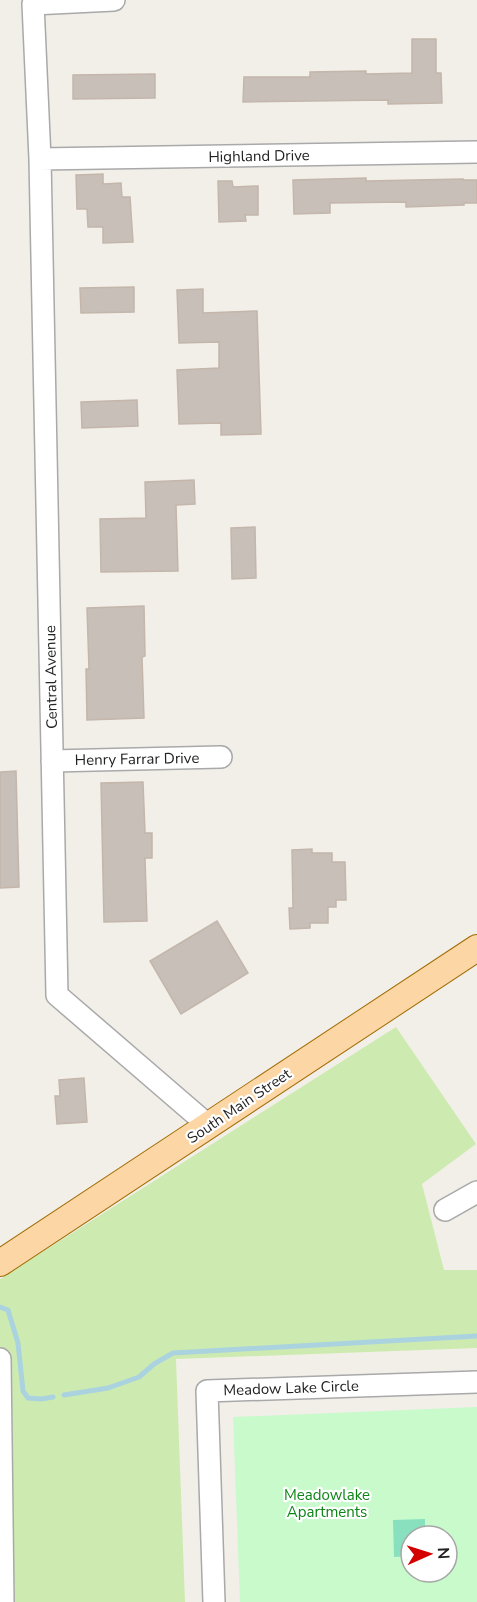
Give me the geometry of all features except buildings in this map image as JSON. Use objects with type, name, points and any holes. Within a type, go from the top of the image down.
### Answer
[{"type":"main road","name":"South Main Street","points":[[0,1263],[477,949]]},
{"type":"street","name":"Central Avenue","points":[[114,0],[33,4],[40,159],[57,994],[209,1126]]},
{"type":"street","name":"Highland Drive","points":[[40,159],[477,152]]},
{"type":"street","name":"Henry Farrar Drive","points":[[52,761],[221,757]]},
{"type":"street","points":[[445,1210],[477,1192]]},
{"type":"street","points":[[0,1359],[3,1602]]},
{"type":"street","name":"Meadow Lake Circle","points":[[214,1602],[207,1391],[477,1382]]},
{"type":"green space","points":[[396,1027],[476,1144],[422,1184],[444,1270],[477,1270],[477,1348],[176,1359],[185,1602],[0,1602],[0,1279]]},
{"type":"green space","name":"Meadowlake Apartments","points":[[477,1407],[477,1602],[240,1602],[233,1417]]},
{"type":"green space","points":[[425,1519],[425,1524],[399,1524],[399,1557],[394,1557],[393,1520]]},
{"type":"waterway","points":[[0,1307],[8,1310],[18,1343],[23,1391],[28,1398],[53,1397]]},
{"type":"waterway","points":[[64,1395],[108,1388],[139,1377],[154,1364],[173,1353],[477,1336]]}]
